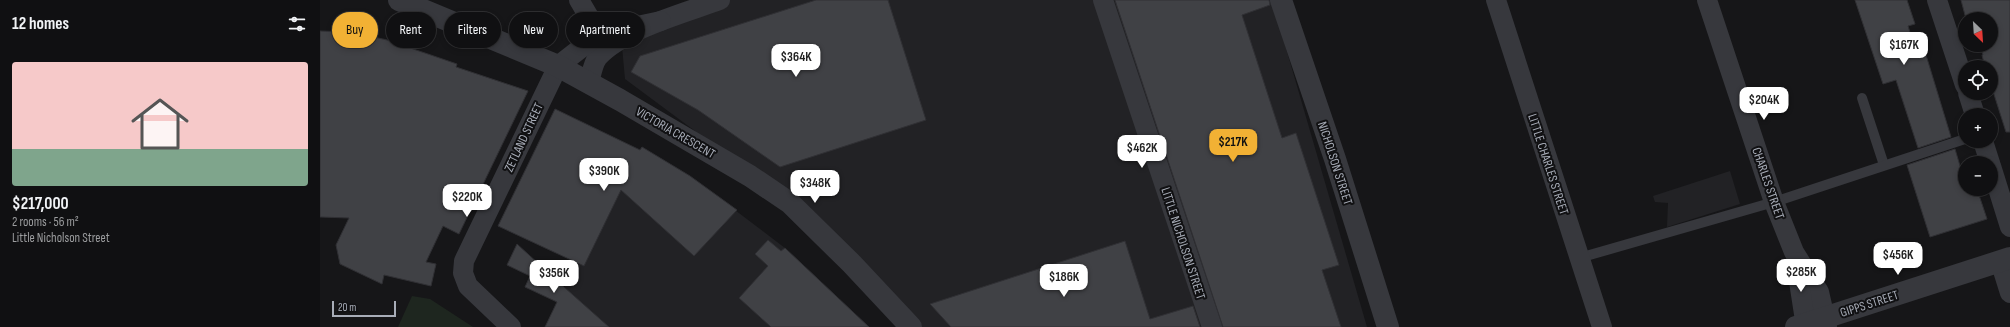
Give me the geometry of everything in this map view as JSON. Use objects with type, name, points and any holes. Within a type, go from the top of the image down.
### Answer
[{"type":"street","name":"VICTORIA CRESCENT","points":[[399,0],[558,66],[704,148],[750,176],[790,203],[852,264],[911,327]]},
{"type":"street","points":[[579,0],[586,12]]},
{"type":"street","points":[[589,83],[597,58],[617,41],[661,21],[720,0]]},
{"type":"street","name":"LITTLE NICHOLSON STREET","points":[[1104,0],[1212,327]]},
{"type":"street","name":"NICHOLSON STREET","points":[[1281,0],[1335,159],[1388,327]]},
{"type":"street","name":"LITTLE CHARLES STREET","points":[[1496,0],[1602,327]]},
{"type":"street","name":"CHARLES STREET","points":[[1707,0],[1774,202],[1794,252],[1819,292],[1826,322]]},
{"type":"street","points":[[1937,0],[1958,64]]},
{"type":"street","points":[[645,24],[661,21]]},
{"type":"street","points":[[558,66],[581,48]]},
{"type":"street","name":"ZETLAND STREET","points":[[511,327],[468,286],[463,273],[464,261],[558,66]]},
{"type":"street","points":[[1998,188],[2010,227]]},
{"type":"street","name":"CHARLES STREET","points":[[1794,252],[1802,326]]},
{"type":"street","points":[[2005,260],[2010,293]]},
{"type":"street","name":"GIPPS STREET","points":[[1802,326],[1826,322],[2005,260]]},
{"type":"lane","points":[[1862,98],[1884,165]]},
{"type":"lane","points":[[1580,258],[1774,202],[1958,141]]},
{"type":"shaded area","points":[[720,0],[1272,0],[1367,327],[911,327],[852,264],[704,148],[695,131],[625,79],[622,48],[645,48],[645,35]]},
{"type":"shaded area","points":[[642,147],[690,176],[785,248],[869,327],[545,327],[576,263],[584,266]]},
{"type":"shaded area","points":[[1730,171],[1740,204],[1667,227],[1668,203],[1655,202],[1653,196]]},
{"type":"shaded area","points":[[412,296],[430,299],[473,327],[398,327]]},
{"type":"building","points":[[816,0],[888,0],[926,120],[780,167],[698,110],[631,72],[640,56]]},
{"type":"building","points":[[1115,0],[1269,0],[1270,5],[1242,15],[1282,138],[1296,133],[1339,265],[1322,270],[1341,327],[1223,327]]},
{"type":"building","points":[[1855,0],[1907,0],[1915,24],[1908,26],[1918,58],[1926,55],[1951,137],[1918,148],[1896,80],[1883,84]]},
{"type":"building","points":[[1961,0],[2010,0],[2010,132],[2006,132],[1996,100],[1998,100],[1998,60],[1983,60],[1982,55],[1982,52],[1998,52],[1998,12],[1964,12]]},
{"type":"building","points":[[320,31],[332,31],[332,48],[378,48],[378,38],[386,40],[386,48],[410,48],[457,64],[456,67],[528,91],[459,234],[443,226],[426,262],[436,264],[431,286],[384,275],[382,284],[340,264],[336,245],[349,218],[320,217]]},
{"type":"building","points":[[555,109],[640,150],[642,147],[690,176],[737,210],[694,256],[621,190],[584,266],[498,226]]},
{"type":"building","points":[[1955,149],[1958,159],[1958,196],[1979,196],[1987,219],[1930,237],[1907,165]]},
{"type":"building","points":[[768,240],[781,251],[785,248],[869,327],[771,327],[739,298],[768,266],[755,254]]},
{"type":"building","points":[[1125,241],[1150,319],[1193,306],[1200,327],[951,327],[930,304]]},
{"type":"building","points":[[517,244],[609,327],[545,327],[557,302],[525,287],[530,276],[507,265]]}]
